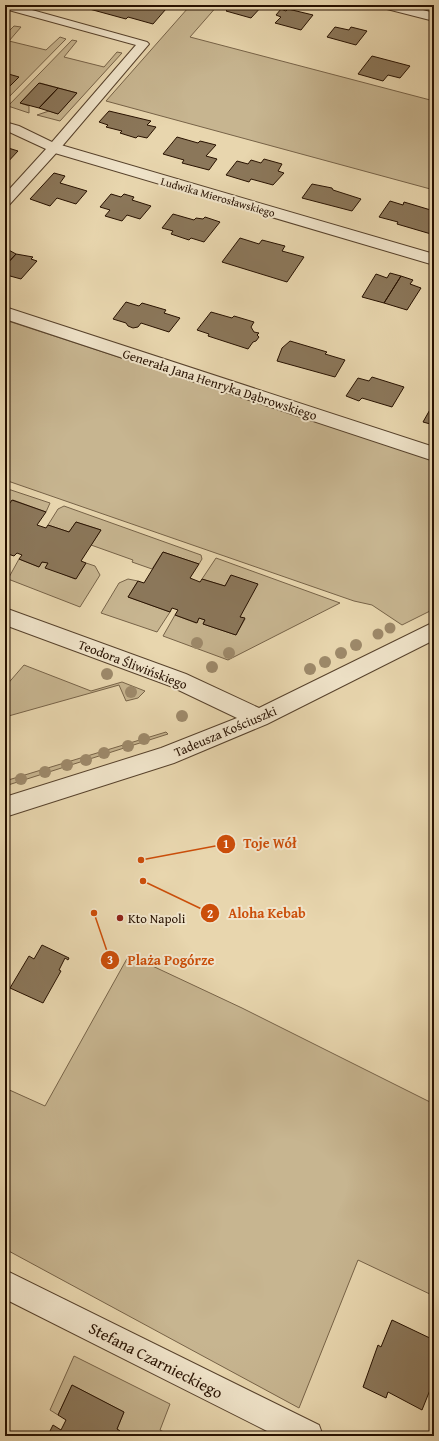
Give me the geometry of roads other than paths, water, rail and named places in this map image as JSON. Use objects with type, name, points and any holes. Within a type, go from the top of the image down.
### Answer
[{"type":"street","points":[[388,5],[430,16]]},
{"type":"street","name":"Ludwika Mierosławskiego","points":[[54,148],[434,260]]},
{"type":"street","name":"Generała Jana Henryka Dąbrowskiego","points":[[5,313],[434,454]]},
{"type":"street","name":"Teodora Śliwińskiego","points":[[5,616],[178,680],[259,718]]},
{"type":"street","name":"Tadeusza Kościuszki","points":[[5,807],[166,756],[259,718],[434,630]]},
{"type":"street","name":"Stefana Czarnieckiego","points":[[5,1284],[308,1436]]},
{"type":"lane","points":[[5,6],[143,44],[54,148],[5,202]]},
{"type":"lane","name":"Ludwika Mierosławskiego","points":[[5,126],[54,148]]},
{"type":"place","name":"Toje Wół","points":[[141,860]]},
{"type":"place","name":"Aloha Kebab","points":[[143,881]]},
{"type":"place","name":"Plaża Pogórze","points":[[94,913]]},
{"type":"place","name":"Kto Napoli","points":[[120,918]]}]
